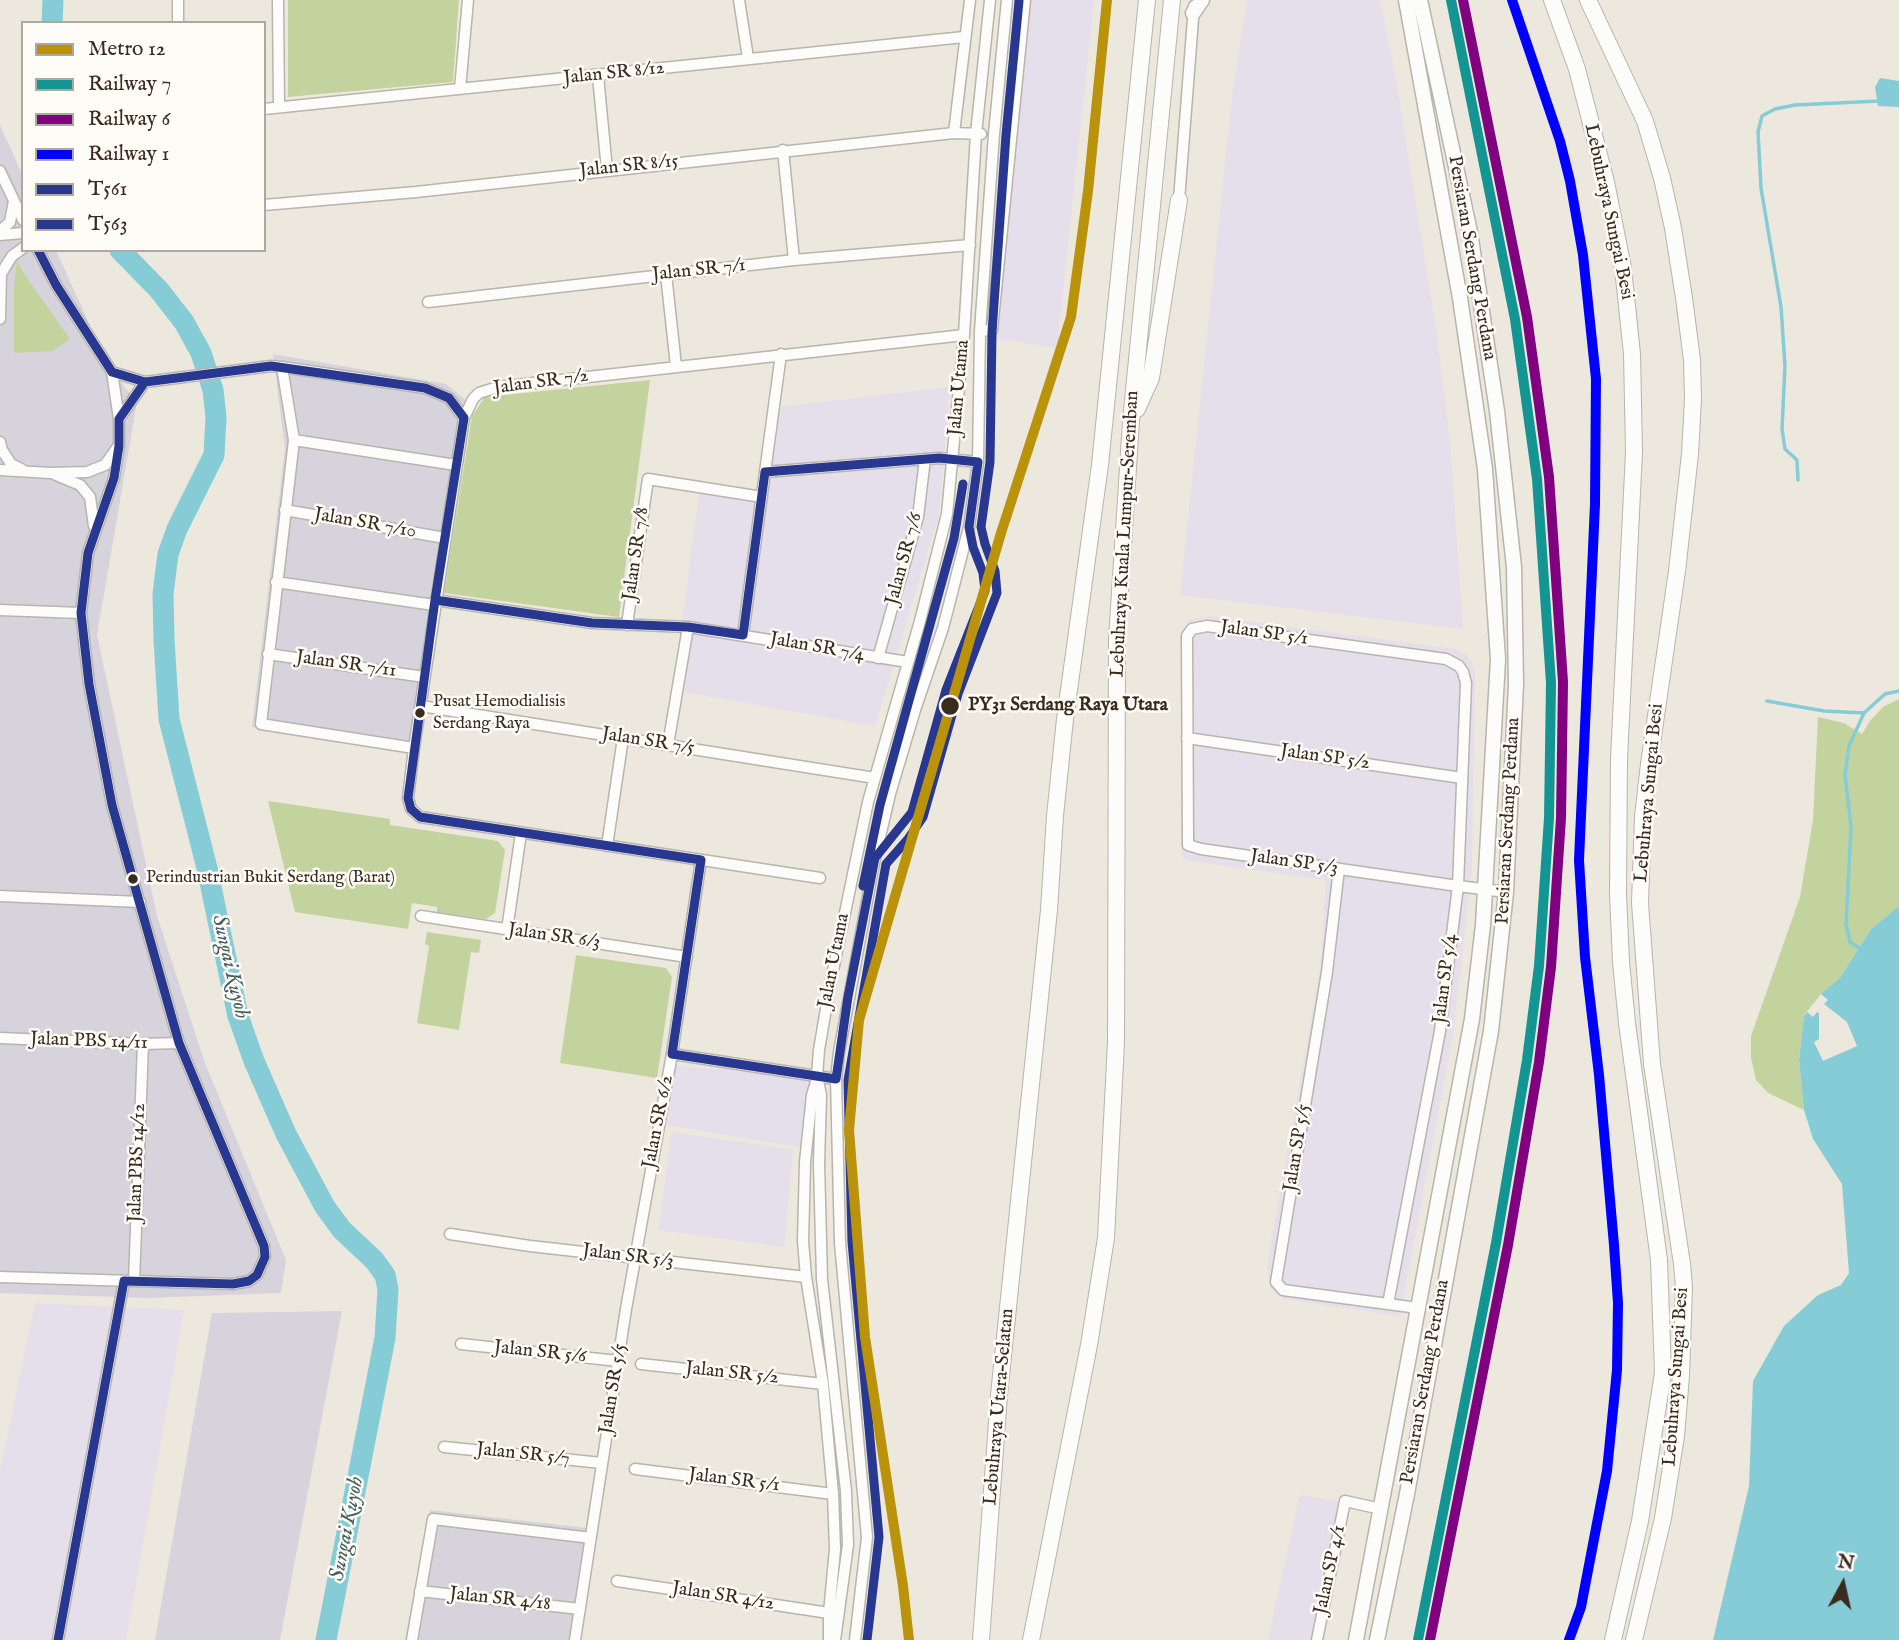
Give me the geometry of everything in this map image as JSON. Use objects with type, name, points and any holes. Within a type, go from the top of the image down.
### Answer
[{"type":"highway","name":"Lebuhraya Kuala Lumpur–Seremban","points":[[1023,1174],[1065,719],[1100,465],[1147,0]]},
{"type":"highway","name":"Lebuhraya Kuala Lumpur–Seremban","points":[[1031,1640],[1089,1345],[1106,1238],[1116,1042],[1117,639],[1132,421],[1172,0]]},
{"type":"highway","name":"Lebuhraya Sungai Besi","points":[[1552,0],[1577,69],[1606,182],[1623,268],[1632,354],[1634,452],[1619,759],[1618,894],[1626,1011],[1659,1260],[1663,1373],[1642,1509],[1613,1640]]},
{"type":"highway","name":"Lebuhraya Sungai Besi","points":[[1588,0],[1645,121],[1662,178],[1692,359],[1690,454],[1677,571],[1643,817],[1640,903],[1652,1064],[1684,1287],[1681,1376],[1676,1436],[1663,1518],[1634,1640]]},
{"type":"highway","points":[[1132,421],[1151,378],[1179,200]]},
{"type":"highway","name":"Lebuhraya Utara–Selatan","points":[[981,1640],[999,1395],[1023,1174]]},
{"type":"main road","points":[[1194,7],[1202,0]]},
{"type":"main road","points":[[1398,0],[1407,7]]},
{"type":"main road","name":"Persiaran Serdang Perdana","points":[[1377,1640],[1491,1031],[1506,892],[1516,684],[1514,567],[1497,411],[1470,232],[1420,0]]},
{"type":"main road","name":"Persiaran Serdang Perdana","points":[[1356,1640],[1472,1019],[1485,889],[1498,642],[1485,469],[1448,236],[1407,7]]},
{"type":"main road","points":[[1448,236],[1470,232]]},
{"type":"main road","points":[[1399,1408],[1421,1412]]},
{"type":"street","points":[[178,0],[178,21]]},
{"type":"street","points":[[278,0],[279,106]]},
{"type":"street","points":[[460,89],[468,0]]},
{"type":"street","points":[[739,0],[748,58]]},
{"type":"street","points":[[954,132],[970,0]]},
{"type":"street","name":"Jalan Utama","points":[[835,1640],[848,1545],[845,1491],[821,1279],[821,1095],[817,1076],[819,1050],[830,985],[875,778],[942,535],[954,460],[976,134],[990,0]]},
{"type":"street","name":"Jalan Utama","points":[[855,1640],[867,1537],[840,1243],[836,1079],[846,1008],[890,793],[947,615],[969,527],[978,462],[994,135],[1007,0]]},
{"type":"street","points":[[986,330],[1025,0]]},
{"type":"street","points":[[1179,200],[1194,7]]},
{"type":"street","name":"Jalan SR 8/12","points":[[266,108],[964,37]]},
{"type":"street","points":[[598,76],[607,170]]},
{"type":"street","name":"Jalan SR 8/15","points":[[266,205],[416,192],[954,132],[994,135]]},
{"type":"street","points":[[783,150],[794,260]]},
{"type":"street","points":[[0,171],[21,216]]},
{"type":"street","points":[[0,233],[10,222],[14,201]]},
{"type":"street","points":[[0,233],[21,233]]},
{"type":"street","name":"Jalan SR 7/1","points":[[428,302],[794,260],[970,245]]},
{"type":"street","points":[[0,319],[1,273],[21,250]]},
{"type":"street","points":[[0,1277],[233,1283],[249,1281],[257,1275],[265,1256],[264,1246],[179,1043],[119,832],[102,757],[89,684],[81,613],[88,553],[114,478],[119,446],[119,419],[112,372],[56,285],[39,252]]},
{"type":"street","points":[[666,274],[676,366]]},
{"type":"street","name":"Jalan SR 7/2","points":[[521,833],[420,817],[411,809],[408,798],[434,602],[456,465],[464,418],[473,399],[479,393],[498,387],[964,335]]},
{"type":"street","points":[[743,635],[781,354]]},
{"type":"street","points":[[112,372],[151,382],[276,367],[425,388],[449,398],[464,418]]},
{"type":"street","points":[[276,367],[294,440],[261,724],[414,748]]},
{"type":"street","points":[[119,419],[151,382]]},
{"type":"street","points":[[294,440],[456,465]]},
{"type":"street","points":[[0,442],[11,464],[25,471]]},
{"type":"street","points":[[0,470],[87,472],[105,465],[119,446]]},
{"type":"street","points":[[765,472],[925,459],[978,462]]},
{"type":"street","name":"Jalan SR 7/6","points":[[878,658],[918,517],[925,459]]},
{"type":"street","points":[[50,473],[80,485],[90,497],[94,533]]},
{"type":"street","name":"Jalan SR 7/8","points":[[627,625],[647,482],[650,479],[762,497]]},
{"type":"street","name":"Jalan SR 7/10","points":[[285,510],[445,538]]},
{"type":"street","name":"Jalan SR 7/4","points":[[276,582],[592,623],[688,627],[908,662]]},
{"type":"street","points":[[0,610],[81,613]]},
{"type":"street","name":"Jalan SP 5/1","points":[[1187,738],[1187,636],[1198,626],[1446,659]]},
{"type":"street","points":[[668,745],[688,627]]},
{"type":"street","name":"Jalan SR 7/11","points":[[268,654],[424,677]]},
{"type":"street","name":"Jalan SP 5/4","points":[[1388,1304],[1440,1031],[1458,886],[1466,683],[1459,666],[1446,659]]},
{"type":"street","name":"Jalan SR 7/5","points":[[421,706],[875,778]]},
{"type":"street","points":[[607,846],[623,738]]},
{"type":"street","name":"Jalan SP 5/3","points":[[1187,738],[1188,845],[1506,892]]},
{"type":"street","name":"Jalan SP 5/2","points":[[1187,738],[1462,778]]},
{"type":"street","points":[[507,930],[521,833],[820,878]]},
{"type":"street","name":"Jalan SR 6/2","points":[[635,1258],[672,1054],[701,860]]},
{"type":"street","name":"Jalan SP 5/5","points":[[1339,869],[1327,972],[1276,1282],[1283,1290],[1418,1308]]},
{"type":"street","points":[[0,895],[140,902]]},
{"type":"street","name":"Jalan SR 6/3","points":[[421,916],[687,957]]},
{"type":"street","name":"Jalan PBS 14/11","points":[[0,1038],[179,1043]]},
{"type":"street","name":"Jalan PBS 14/12","points":[[58,1640],[129,1281],[143,1044]]},
{"type":"street","points":[[672,1054],[836,1079]]},
{"type":"street","points":[[817,1076],[812,1095],[805,1162],[803,1241],[806,1277],[824,1384],[833,1494],[835,1549],[829,1640]]},
{"type":"street","name":"Jalan SR 5/3","points":[[450,1234],[806,1277]]},
{"type":"street","name":"Jalan SR 5/5","points":[[575,1640],[635,1258]]},
{"type":"street","name":"Jalan SR 5/6","points":[[461,1344],[618,1361]]},
{"type":"street","name":"Jalan SR 5/2","points":[[641,1364],[824,1384]]},
{"type":"street","name":"Jalan SR 5/7","points":[[444,1447],[602,1463]]},
{"type":"street","name":"Jalan SR 5/1","points":[[635,1469],[833,1494]]},
{"type":"street","name":"Jalan SP 4/1","points":[[1317,1640],[1345,1501],[1381,1509]]},
{"type":"street","points":[[412,1640],[433,1519],[591,1538]]},
{"type":"street","name":"Jalan SR 4/12","points":[[617,1581],[829,1613]]},
{"type":"street","name":"Jalan SR 4/18","points":[[420,1591],[580,1609]]},
{"type":"shaded area","points":[[1016,0],[1094,0],[1057,348],[983,336]]},
{"type":"shaded area","points":[[1247,0],[1380,0],[1396,80],[1435,323],[1450,441],[1463,629],[1180,595],[1232,96]]},
{"type":"shaded area","points":[[0,125],[21,172],[21,252],[57,252],[109,368],[137,402],[97,635],[157,916],[205,1063],[286,1260],[281,1293],[148,1298],[0,1293]]},
{"type":"shaded area","points":[[273,354],[446,384],[468,402],[419,751],[252,727],[285,448]]},
{"type":"shaded area","points":[[950,387],[939,515],[875,726],[673,690],[700,486],[757,495],[769,408]]},
{"type":"shaded area","points":[[1209,616],[1455,649],[1467,655],[1475,673],[1472,870],[1453,1034],[1400,1316],[1284,1299],[1269,1287],[1268,1258],[1320,970],[1326,880],[1191,861],[1182,857],[1181,633],[1189,620]]},
{"type":"shaded area","points":[[676,1066],[811,1076],[800,1147],[666,1125]]},
{"type":"shaded area","points":[[671,1132],[793,1150],[784,1247],[659,1230]]},
{"type":"shaded area","points":[[35,1303],[184,1310],[126,1640],[0,1640],[0,1471]]},
{"type":"shaded area","points":[[342,1311],[280,1640],[155,1640],[212,1313]]},
{"type":"shaded area","points":[[1302,1495],[1340,1502],[1312,1640],[1268,1640],[1299,1498]]},
{"type":"shaded area","points":[[430,1510],[587,1528],[570,1640],[405,1640]]},
{"type":"green space","points":[[288,0],[459,0],[453,82],[288,97]]},
{"type":"green space","points":[[17,261],[70,339],[53,351],[14,353],[14,286]]},
{"type":"green space","points":[[650,380],[619,617],[444,593],[472,416],[485,397]]},
{"type":"green space","points":[[1899,699],[1899,906],[1871,929],[1840,978],[1821,994],[1804,1015],[1799,1060],[1804,1110],[1768,1093],[1756,1080],[1751,1058],[1751,1036],[1800,897],[1813,820],[1818,717],[1844,723],[1862,734],[1883,707]]},
{"type":"green space","points":[[268,801],[390,819],[390,825],[498,841],[505,850],[495,913],[486,919],[437,912],[437,907],[412,903],[408,929],[295,912]]},
{"type":"green space","points":[[427,932],[481,940],[479,953],[471,952],[459,1030],[417,1023],[429,946],[425,944]]},
{"type":"green space","points":[[576,955],[666,968],[672,977],[657,1078],[560,1063]]},
{"type":"water","points":[[1880,78],[1899,81],[1899,107],[1878,106],[1875,87]]},
{"type":"water","points":[[1899,906],[1899,1640],[1713,1640],[1749,1486],[1753,1381],[1784,1326],[1818,1295],[1841,1285],[1849,1273],[1842,1184],[1813,1139],[1804,1110],[1799,1060],[1804,1016],[1821,994],[1840,978],[1871,929]]},
{"type":"pier","points":[[1821,994],[1828,1000],[1824,1004],[1847,1022],[1857,1046],[1823,1061],[1814,1042],[1819,1039],[1819,1013],[1813,1017],[1807,1012]]},
{"type":"waterway","name":"Sungai Kuyoh","points":[[52,21],[53,0]]},
{"type":"waterway","points":[[1798,480],[1797,460],[1785,449],[1782,429],[1785,366],[1781,307],[1761,188],[1758,132],[1762,116],[1775,109],[1795,105],[1879,101]]},
{"type":"waterway","name":"Sungai Kuyoh","points":[[122,252],[159,290],[184,322],[201,353],[213,390],[216,417],[214,455],[177,529],[168,554],[163,594],[164,640],[169,719],[207,868],[238,1016],[254,1061],[286,1134],[325,1207],[342,1230],[374,1260],[385,1275],[388,1289],[385,1338],[326,1640]]},
{"type":"waterway","points":[[1859,948],[1850,942],[1846,925],[1851,827],[1845,774],[1849,746],[1864,713],[1885,694],[1899,691]]},
{"type":"waterway","points":[[1767,701],[1824,711],[1864,713]]},
{"type":"metro line","name":"12","points":[[909,1640],[865,1337],[849,1130],[859,1020],[1001,533],[1071,317],[1088,191],[1107,0]]},
{"type":"rail line","name":"7","points":[[1418,1640],[1496,1243],[1527,1060],[1539,966],[1549,818],[1551,683],[1537,479],[1515,319],[1451,0]]},
{"type":"rail line","name":"6","points":[[1430,1640],[1508,1245],[1539,1062],[1551,967],[1561,818],[1563,682],[1549,477],[1527,317],[1463,0]]},
{"type":"rail line","name":"1","points":[[1512,0],[1560,141],[1570,181],[1583,255],[1596,379],[1595,504],[1579,860],[1585,957],[1599,1075],[1614,1245],[1618,1303],[1617,1370],[1607,1471],[1581,1607],[1569,1640]]},
{"type":"transit line","name":"T563","points":[[867,1640],[879,1537],[852,1242],[848,1080],[886,864],[923,817],[958,694],[997,593],[995,571],[981,527],[990,462],[992,332],[1019,1]]},
{"type":"transit line","name":"T561","points":[[39,252],[56,285],[112,372],[145,382],[271,366],[425,388],[449,398],[464,418],[435,600]]},
{"type":"transit line","name":"T561","points":[[58,1640],[124,1281],[233,1284],[249,1281],[257,1275],[265,1257],[264,1246],[179,1043],[112,805],[89,684],[81,613],[88,553],[114,478],[119,446],[119,419],[145,382]]},
{"type":"transit line","name":"T561","points":[[939,458],[978,462],[969,527],[983,573],[985,591],[946,690],[912,812],[875,858],[848,997],[836,1079],[672,1054],[701,860],[420,817],[411,809],[408,798],[435,600],[592,623],[688,627],[743,635],[765,472],[939,458]]},
{"type":"transit line","name":"T563","points":[[863,886],[880,805],[954,538],[963,484]]},
{"type":"place","name":"PY31 Serdang Raya Utara","points":[[950,706]]},
{"type":"place","name":"Pusat Hemodialisis Serdang Raya","points":[[420,713]]},
{"type":"place","name":"Perindustrian Bukit Serdang (Barat)","points":[[133,879]]}]
